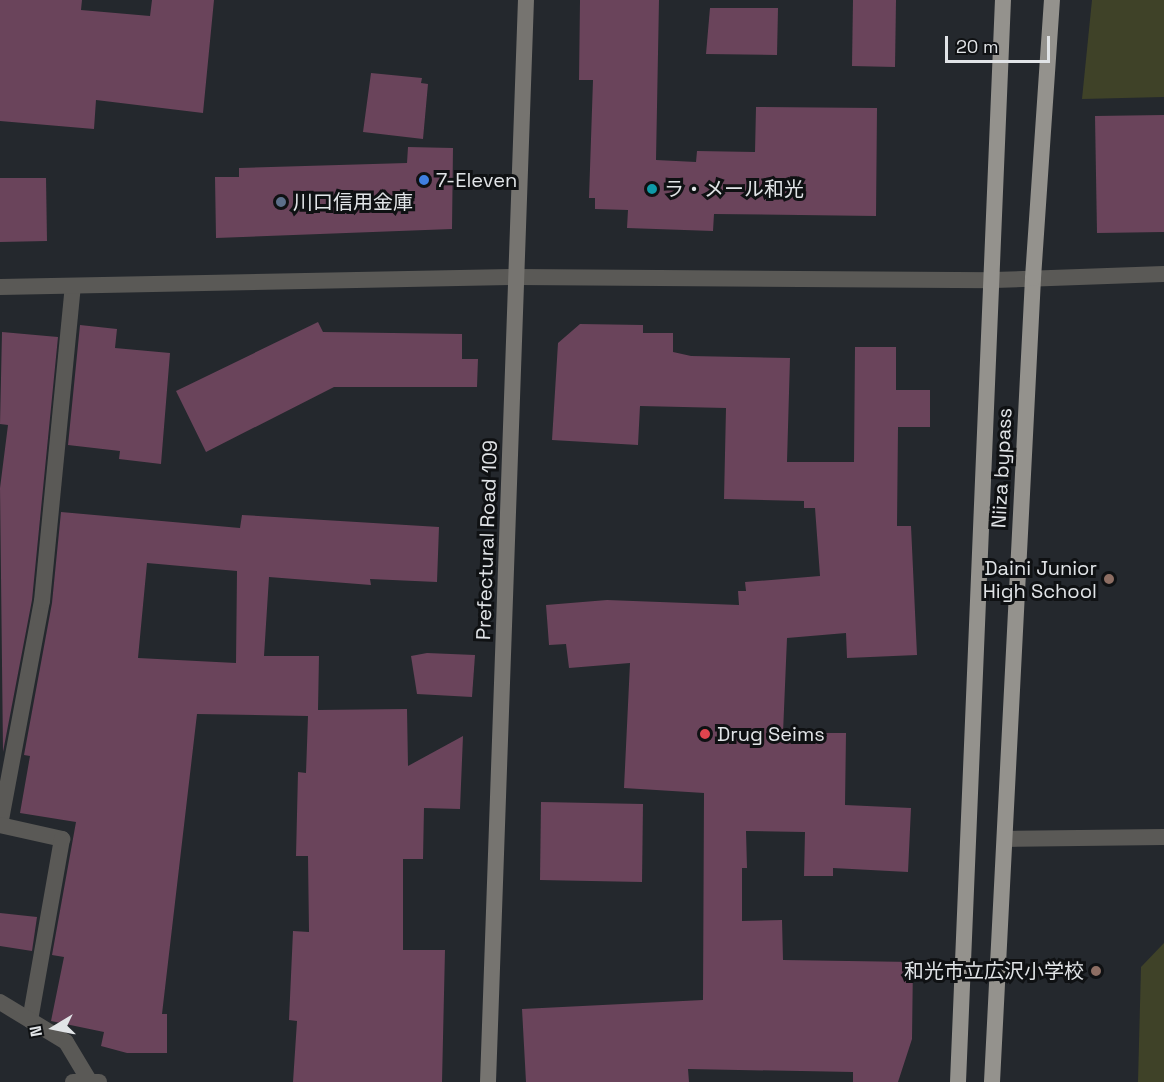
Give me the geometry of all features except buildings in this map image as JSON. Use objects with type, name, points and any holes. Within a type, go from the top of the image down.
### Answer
[{"type":"highway","name":"Niiza bypass","points":[[958,1082],[994,280],[1003,0]]},
{"type":"highway","name":"Niiza bypass","points":[[992,1082],[1033,278],[1052,0]]},
{"type":"main road","name":"Prefectural Road 109","points":[[488,1082],[526,0]]},
{"type":"street","points":[[0,287],[518,277],[994,280],[1164,274]]},
{"type":"street","points":[[30,1020],[62,839],[0,825],[42,601],[73,286]]},
{"type":"street","points":[[1005,839],[1164,837]]},
{"type":"street","points":[[0,1002],[66,1042],[90,1082]]},
{"type":"street","points":[[73,1082],[99,1082]]},
{"type":"green space","points":[[1092,0],[1164,0],[1164,97],[1082,99]]},
{"type":"green space","points":[[1164,943],[1164,1082],[1138,1082],[1141,967]]},
{"type":"place","name":"7-Eleven","points":[[424,180]]},
{"type":"place","name":"ラ・メール和光","points":[[652,189]]},
{"type":"place","name":"川口信用金庫","points":[[281,202]]},
{"type":"place","name":"Daini Junior High School","points":[[1109,579]]},
{"type":"place","name":"Drug Seims","points":[[705,734]]},
{"type":"place","name":"和光市立広沢小学校","points":[[1096,971]]}]
